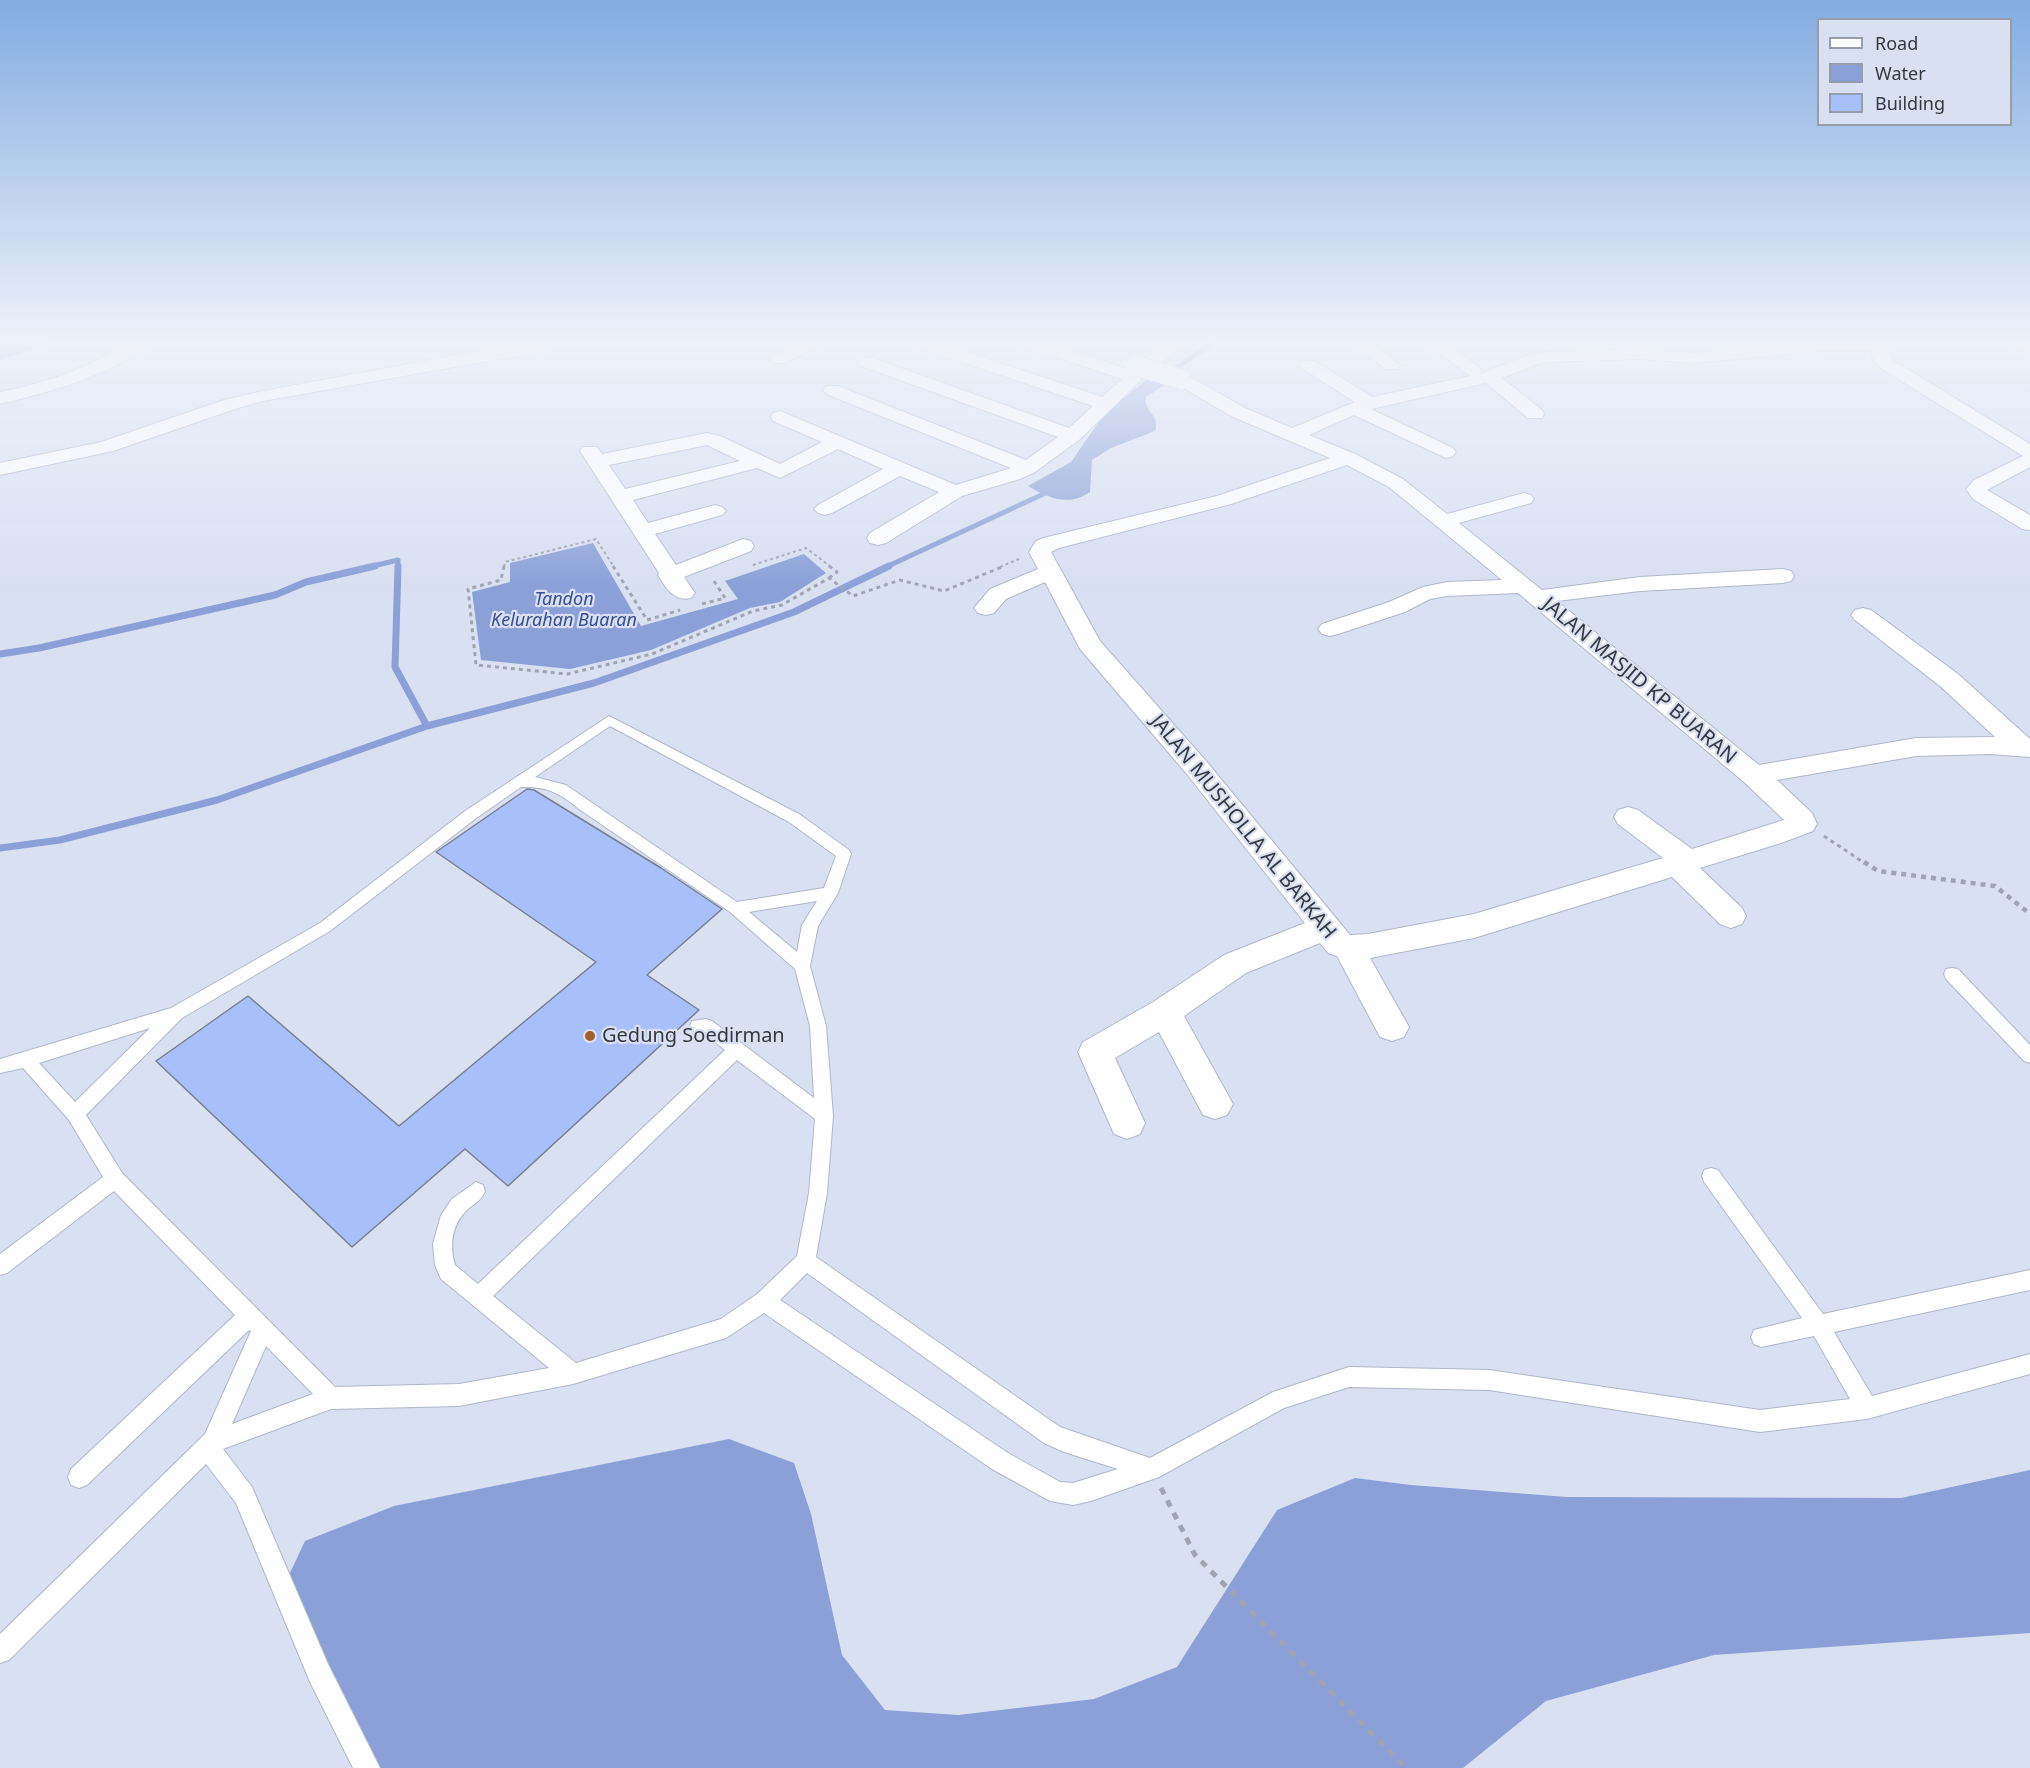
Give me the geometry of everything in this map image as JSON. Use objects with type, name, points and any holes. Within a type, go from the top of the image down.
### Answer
[{"type":"street","points":[[0,469],[106,447],[174,424]]},
{"type":"street","points":[[796,424],[956,492]]},
{"type":"street","points":[[916,424],[1028,468]]},
{"type":"street","points":[[1037,424],[1072,436]]},
{"type":"street","points":[[878,538],[956,492],[1013,475],[1028,468],[1072,436],[1085,424]]},
{"type":"street","name":"JALAN MASJID KP BUARAN","points":[[1265,424],[1385,476],[1532,591],[1754,775]]},
{"type":"street","points":[[1292,435],[1320,424]]},
{"type":"street","points":[[1383,424],[1422,437],[1446,452]]},
{"type":"street","points":[[1983,424],[2030,452]]},
{"type":"street","points":[[685,604],[643,531],[594,456],[707,439],[776,471],[782,471],[838,441]]},
{"type":"street","points":[[987,608],[998,594],[1045,562],[1044,546],[1051,543],[1224,500],[1348,458]]},
{"type":"street","points":[[2030,460],[2001,471],[1999,476],[1981,483],[1976,489],[1980,495],[2030,524]]},
{"type":"street","points":[[620,497],[758,462]]},
{"type":"street","points":[[825,509],[899,468]]},
{"type":"street","points":[[1443,521],[1524,499]]},
{"type":"street","points":[[643,531],[715,511]]},
{"type":"street","points":[[669,574],[743,546]]},
{"type":"street","name":"JALAN MUSHOLLA AL BARKAH","points":[[1045,562],[1089,644],[1102,661],[1196,767],[1337,937],[1368,946],[1474,926],[1771,836],[1799,827],[1803,822]]},
{"type":"street","points":[[1532,591],[1783,576]]},
{"type":"street","name":"JALAN MASJID KP BUARAN","points":[[1330,629],[1397,607],[1423,594],[1447,589],[1532,591]]},
{"type":"street","points":[[1863,615],[1949,680],[2026,747]]},
{"type":"street","points":[[1754,775],[1916,747],[1990,745],[2026,747]]},
{"type":"street","points":[[1754,775],[1803,822]]},
{"type":"street","points":[[1628,817],[1682,863],[1731,916]]},
{"type":"street","points":[[1127,1123],[1095,1052],[1165,1012],[1235,964],[1337,937],[1392,1027]]},
{"type":"street","points":[[1165,1012],[1215,1104]]},
{"type":"lane","points":[[0,1066],[27,1060],[176,1013],[325,927],[470,815],[606,721],[613,720],[794,818],[842,852],[844,857],[830,893],[810,925],[802,966],[818,1026],[824,1116],[818,1193],[806,1261],[764,1301],[726,1328],[573,1374],[459,1395],[332,1398],[210,1445],[0,1651]]},
{"type":"lane","points":[[518,782],[547,781],[567,791],[584,806],[735,908],[802,966]]},
{"type":"lane","points":[[735,908],[830,893]]},
{"type":"lane","points":[[1952,974],[2030,1056]]},
{"type":"lane","points":[[75,1114],[176,1013]]},
{"type":"lane","points":[[698,1026],[706,1026],[824,1116]]},
{"type":"lane","points":[[478,1297],[736,1050]]},
{"type":"lane","points":[[27,1060],[75,1114],[115,1179],[332,1398]]},
{"type":"lane","points":[[1711,1176],[1819,1325],[1867,1408]]},
{"type":"lane","points":[[0,1266],[115,1179]]},
{"type":"lane","points":[[476,1191],[451,1214],[441,1251],[442,1261],[448,1272],[573,1374]]},
{"type":"lane","points":[[806,1261],[1052,1435],[1151,1469]]},
{"type":"lane","points":[[1761,1337],[2030,1280]]},
{"type":"lane","points":[[764,1301],[1000,1461],[1058,1493],[1073,1494],[1151,1469],[1280,1399],[1349,1377],[1489,1380],[1760,1421],[1867,1408],[2030,1364]]},
{"type":"lane","points":[[210,1445],[256,1322]]},
{"type":"lane","points":[[79,1477],[256,1322]]},
{"type":"lane","points":[[210,1445],[244,1495],[319,1673],[367,1768]]},
{"type":"path","points":[[721,575],[711,579],[725,598],[685,604],[647,620],[596,539],[505,562],[501,580],[468,589],[476,665],[567,674],[652,654],[753,611],[782,605],[837,572],[806,548],[743,568]]},
{"type":"path","points":[[829,578],[853,596],[900,580],[944,591],[1005,563],[1045,562]]},
{"type":"path","points":[[1803,822],[1878,871],[1995,886],[2030,914]]},
{"type":"path","points":[[1151,1469],[1196,1555],[1406,1768]]},
{"type":"water","points":[[1098,424],[1156,424],[1155,431],[1111,448],[1092,460],[1090,492],[1082,497],[1059,499],[1028,486],[1071,462]]},
{"type":"water","name":"Tandon Kelurahan Buaran","points":[[593,543],[641,626],[738,599],[725,581],[804,554],[826,573],[780,602],[750,608],[651,650],[570,669],[481,660],[472,592],[510,582],[510,563]]},
{"type":"water","points":[[729,1439],[794,1463],[811,1514],[842,1655],[885,1710],[958,1715],[1094,1699],[1177,1667],[1277,1510],[1355,1478],[1411,1485],[1567,1497],[1901,1498],[2030,1470],[2030,1633],[1714,1655],[1546,1701],[1463,1768],[372,1768],[281,1592],[305,1541],[394,1506]]},
{"type":"building","name":"Gedung Soedirman","points":[[527,789],[534,790],[661,868],[722,909],[647,975],[699,1010],[508,1186],[465,1149],[352,1247],[156,1061],[248,996],[399,1126],[596,962],[436,852]]},
{"type":"waterway","points":[[886,567],[1052,490]]},
{"type":"waterway","points":[[369,567],[398,560],[398,566]]},
{"type":"waterway","points":[[0,654],[39,648],[275,595],[306,582],[375,566]]},
{"type":"waterway","points":[[398,566],[395,667],[427,726]]},
{"type":"waterway","points":[[427,726],[594,683],[794,612],[889,566]]},
{"type":"waterway","points":[[0,848],[60,840],[217,800],[427,726]]},
{"type":"place","name":"Gedung Soedirman","points":[[590,1036]]}]
